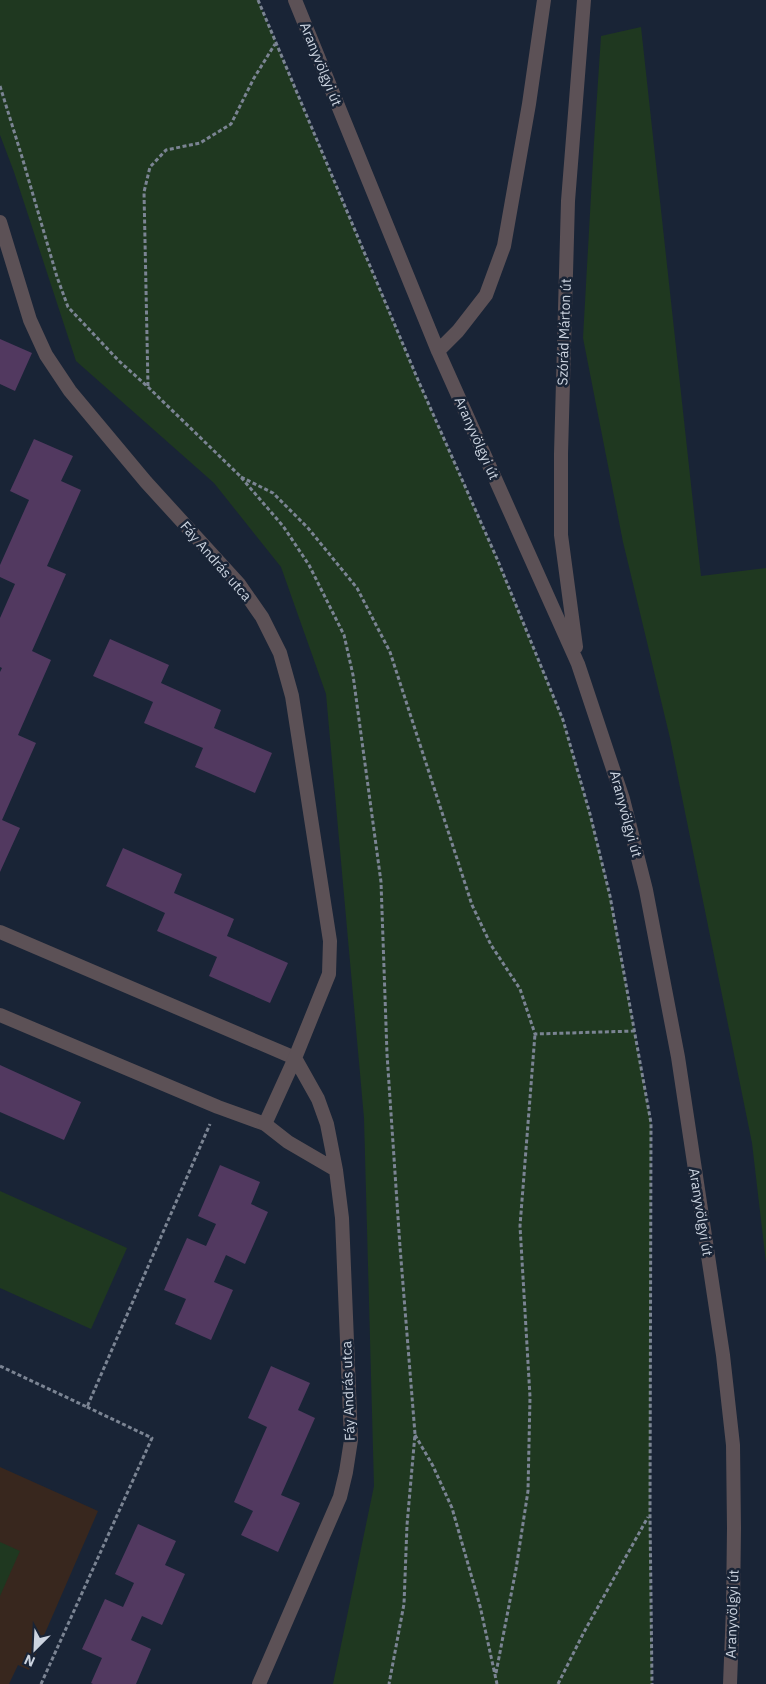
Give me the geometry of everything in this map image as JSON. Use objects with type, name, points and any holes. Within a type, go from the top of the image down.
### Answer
[{"type":"street","name":"Aranyvölgyi út","points":[[295,0],[438,351],[578,664],[623,798],[646,890],[678,1057],[723,1356],[733,1445],[733,1608],[730,1684]]},
{"type":"street","points":[[438,351],[458,331],[486,295],[504,246],[529,104],[544,0]]},
{"type":"street","name":"Szórád Márton út","points":[[578,664],[560,535],[568,201],[584,0]]},
{"type":"street","name":"Fáy András utca","points":[[0,222],[2,236],[30,320],[46,354],[70,391],[146,482],[238,584],[262,617],[280,653],[292,696],[330,941],[329,974],[295,1058],[265,1124]]},
{"type":"street","points":[[0,932],[295,1058]]},
{"type":"street","points":[[0,1015],[218,1107],[265,1124],[288,1142],[336,1170]]},
{"type":"street","name":"Fáy András utca","points":[[258,1684],[340,1497],[351,1440],[342,1218],[336,1170],[327,1124],[318,1099],[295,1058]]},
{"type":"path","points":[[258,0],[418,380],[498,560],[563,720],[606,878],[651,1123],[650,1515],[652,1684]]},
{"type":"path","points":[[148,387],[144,192],[150,167],[166,150],[200,143],[231,124],[254,78],[275,44]]},
{"type":"path","points":[[239,475],[273,493],[308,528],[357,588],[390,652],[472,905],[491,945],[520,989],[535,1034],[520,1226],[530,1396],[528,1490],[516,1569],[496,1673]]},
{"type":"path","points":[[535,1034],[635,1031]]},
{"type":"path","points":[[87,1407],[218,1107]]},
{"type":"path","points":[[0,1366],[152,1438],[41,1684]]},
{"type":"path","points":[[415,1434],[433,1466],[452,1508],[480,1606],[498,1684]]},
{"type":"path","points":[[558,1684],[584,1632],[648,1518]]},
{"type":"shaded area","points":[[0,1467],[98,1511],[29,1670],[18,1665],[9,1684],[0,1684]]},
{"type":"green space","points":[[0,0],[258,0],[418,380],[498,561],[563,720],[590,814],[610,896],[651,1123],[650,1515],[652,1684],[333,1684],[374,1486],[364,1118],[326,694],[281,567],[214,483],[76,361],[0,135]]},
{"type":"green space","points":[[641,27],[701,576],[766,568],[766,1263],[752,1143],[670,738],[623,542],[583,338],[601,36]]},
{"type":"green space","points":[[0,1191],[127,1248],[91,1329],[0,1288]]},
{"type":"green space","points":[[0,1542],[20,1551],[0,1596]]},
{"type":"building","points":[[0,339],[32,353],[15,391],[0,384]]},
{"type":"building","points":[[34,439],[73,456],[61,481],[81,490],[47,566],[66,574],[32,651],[51,660],[18,735],[36,743],[2,820],[20,828],[0,872],[0,672],[2,668],[0,667],[0,618],[15,584],[0,577],[0,565],[29,500],[10,491]]},
{"type":"building","points":[[110,639],[169,665],[161,683],[221,710],[214,728],[272,753],[255,793],[195,767],[203,748],[144,723],[153,702],[93,676]]},
{"type":"building","points":[[123,848],[182,874],[174,893],[234,919],[227,936],[288,963],[270,1003],[209,976],[217,957],[157,931],[165,913],[106,886]]},
{"type":"building","points":[[0,1065],[81,1102],[64,1140],[0,1112]]},
{"type":"building","points":[[220,1165],[260,1182],[251,1204],[268,1212],[245,1264],[226,1255],[214,1282],[233,1290],[211,1340],[175,1324],[186,1299],[164,1290],[187,1238],[206,1246],[216,1224],[198,1216]]},
{"type":"building","points":[[271,1366],[310,1383],[298,1410],[315,1418],[281,1495],[300,1503],[278,1552],[241,1535],[253,1511],[234,1502],[267,1427],[248,1418]]},
{"type":"building","points":[[138,1524],[176,1541],[165,1565],[185,1574],[162,1625],[142,1616],[131,1640],[151,1649],[136,1684],[93,1684],[91,1683],[102,1658],[82,1649],[105,1599],[123,1607],[134,1583],[115,1574]]}]
